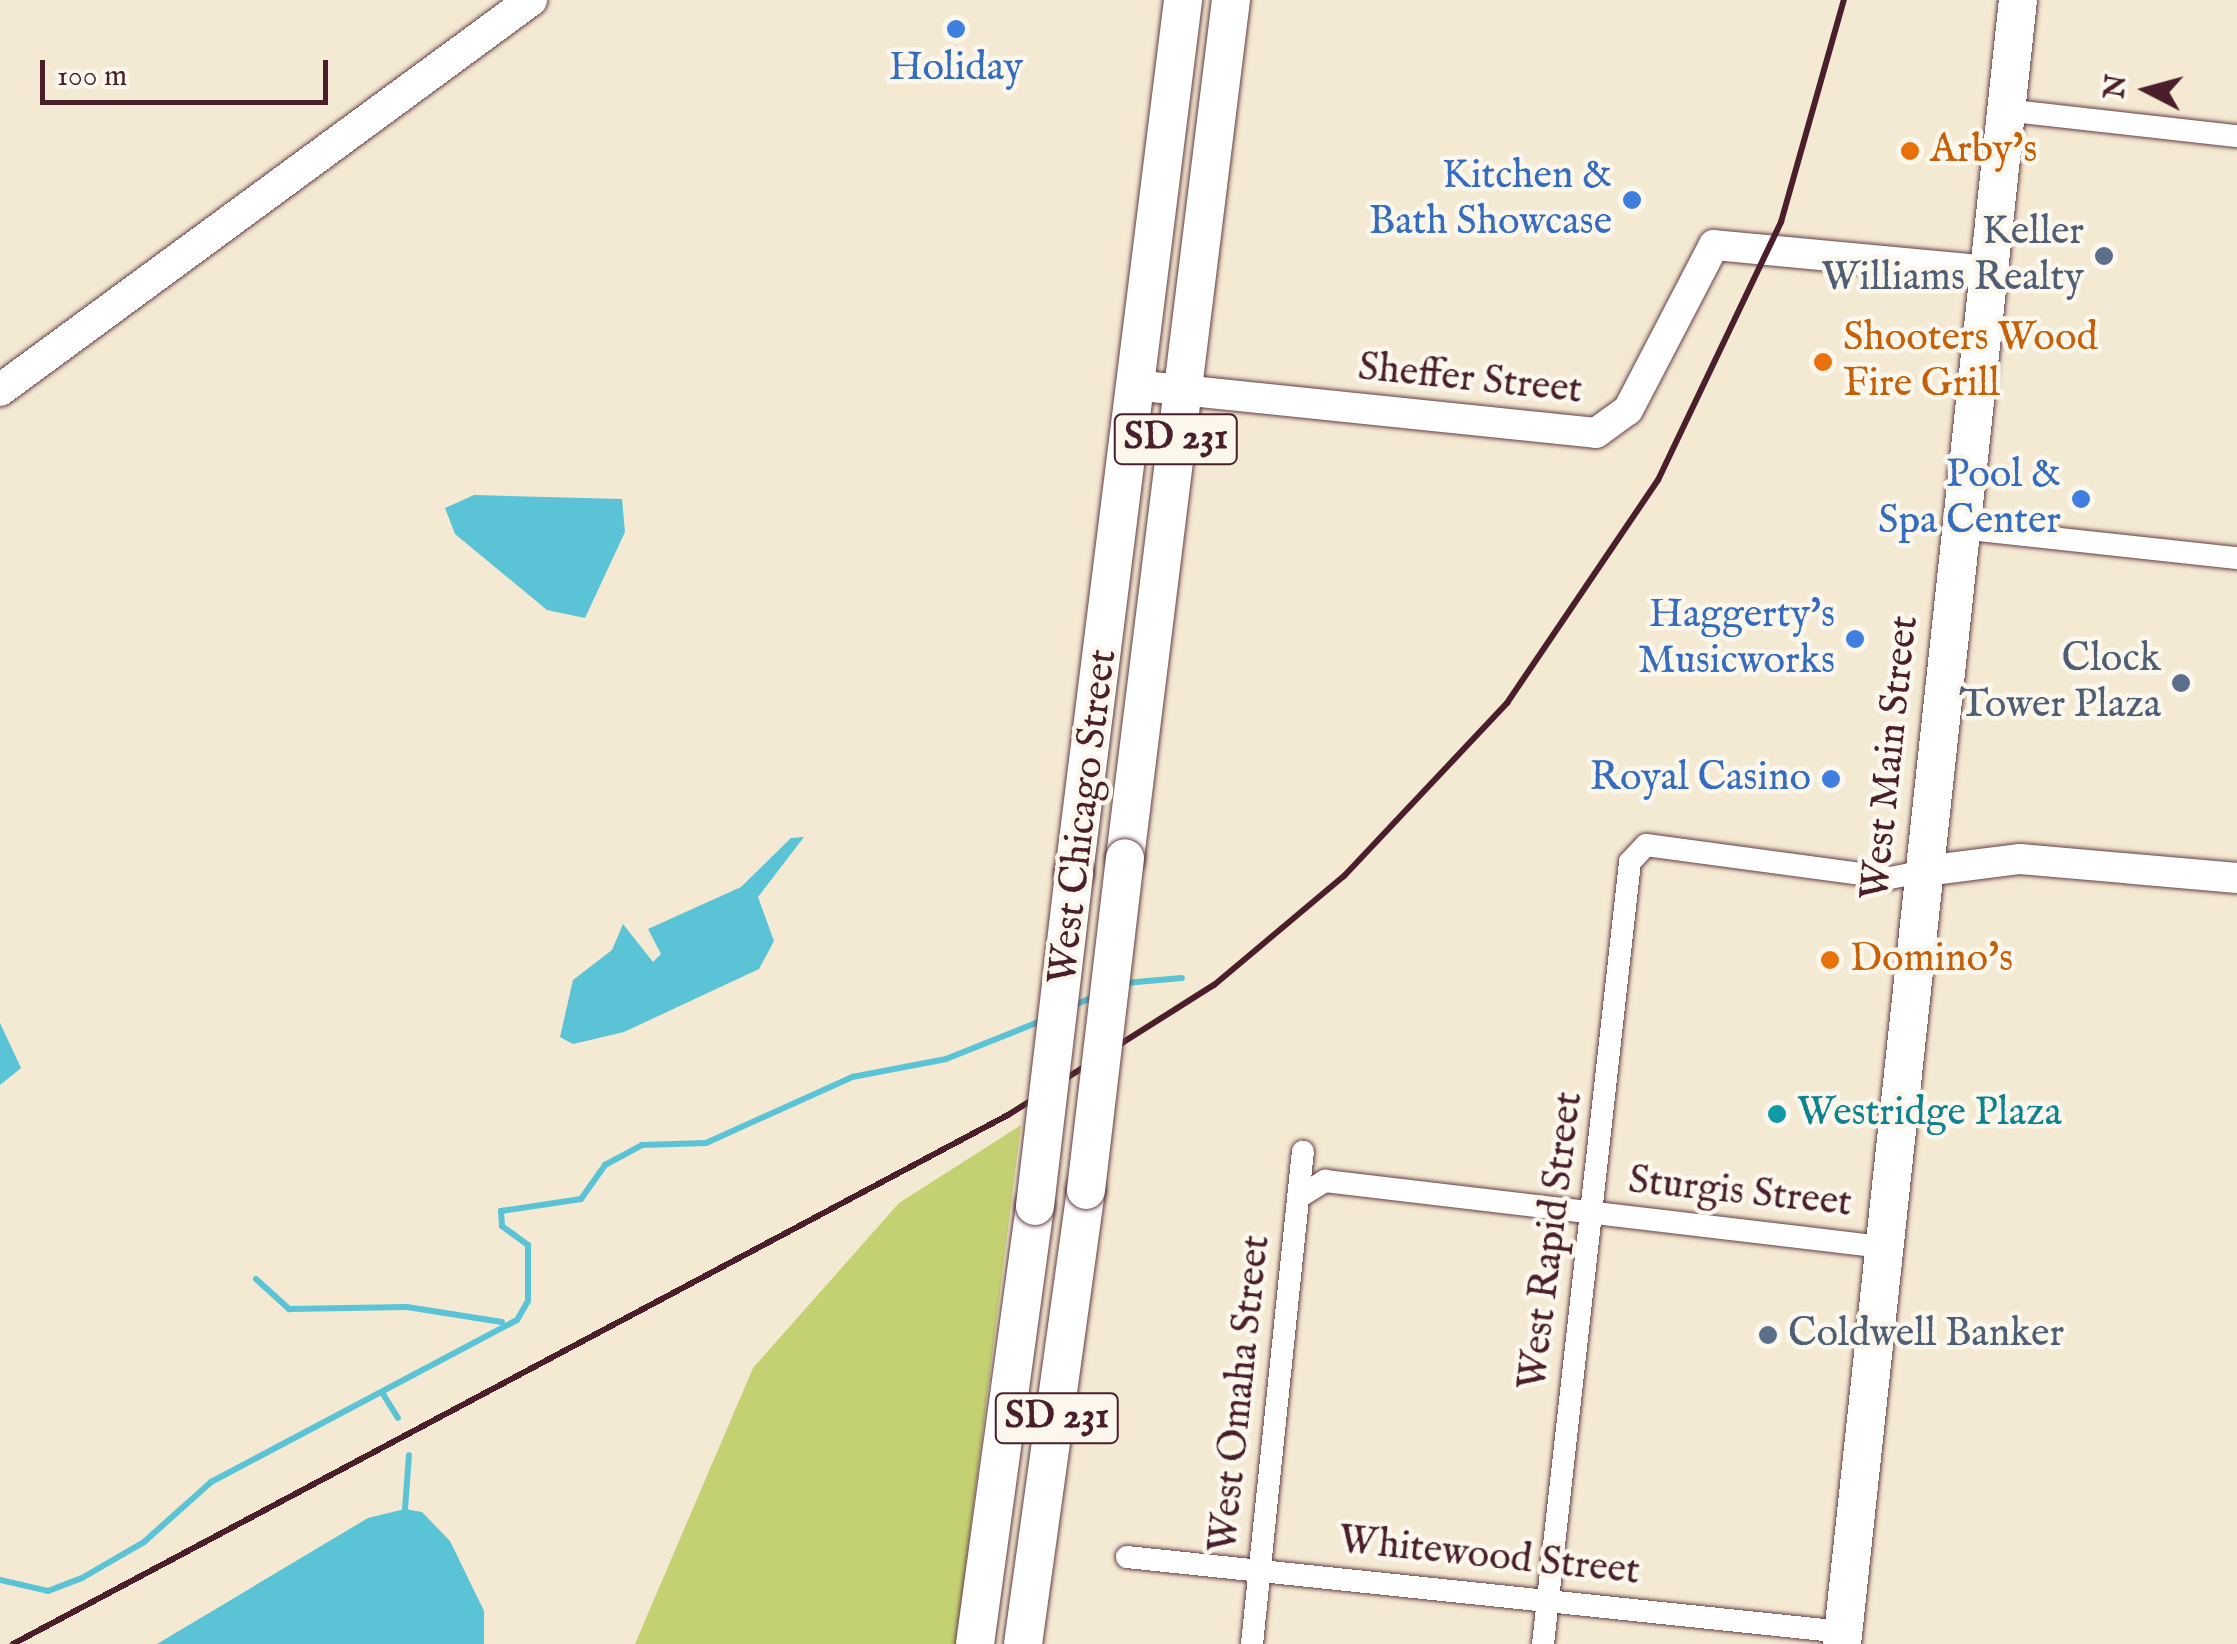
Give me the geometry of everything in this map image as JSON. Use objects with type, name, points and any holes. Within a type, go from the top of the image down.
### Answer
[{"type":"main road","points":[[0,390],[531,0]]},
{"type":"main road","points":[[1154,251],[1171,0]]},
{"type":"main road","name":"West Chicago Street","points":[[975,1644],[1035,1206],[1183,0]]},
{"type":"main road","name":"West Chicago Street","points":[[1023,1644],[1086,1190],[1231,0]]},
{"type":"main road","name":"West Main Street","points":[[1842,1638],[2018,0]]},
{"type":"main road","points":[[1162,169],[1167,252],[1155,346],[1182,391]]},
{"type":"street","points":[[2004,110],[2237,136]]},
{"type":"street","name":"Sheffer Street","points":[[1134,385],[1596,433],[1628,410],[1714,245],[1988,271]]},
{"type":"street","points":[[1960,528],[2237,558]]},
{"type":"street","name":"West Rapid Street","points":[[1543,1644],[1637,848],[1890,878],[1925,871]]},
{"type":"street","points":[[1925,871],[2020,859],[2237,878]]},
{"type":"street","name":"West Omaha Street","points":[[1252,1644],[1303,1152]]},
{"type":"street","name":"Sturgis Street","points":[[1299,1197],[1324,1181],[1883,1247]]},
{"type":"street","name":"Whitewood Street","points":[[1128,1556],[1548,1600],[1842,1638]]},
{"type":"green space","points":[[1021,1125],[956,1644],[635,1644],[753,1368],[899,1203]]},
{"type":"water","points":[[474,495],[622,499],[625,532],[585,618],[547,610],[455,534],[445,508]]},
{"type":"water","points":[[804,837],[758,897],[774,941],[759,969],[624,1032],[573,1044],[560,1037],[573,980],[612,950],[623,924],[653,962],[661,954],[648,929],[741,887],[791,838]]},
{"type":"water","points":[[0,1023],[21,1068],[0,1085]]},
{"type":"water","points":[[405,1509],[422,1512],[450,1541],[484,1611],[484,1644],[157,1644],[368,1518]]},
{"type":"waterway","points":[[1125,983],[1182,978]]},
{"type":"waterway","points":[[1070,1007],[1096,996]]},
{"type":"waterway","points":[[0,1580],[48,1591],[82,1578],[144,1542],[211,1482],[517,1320],[528,1301],[528,1245],[502,1226],[501,1211],[581,1199],[605,1165],[642,1145],[706,1143],[852,1077],[946,1059],[1041,1021]]},
{"type":"waterway","points":[[256,1279],[289,1309],[407,1307],[502,1322]]},
{"type":"waterway","points":[[383,1394],[398,1418]]},
{"type":"waterway","points":[[405,1509],[409,1455]]},
{"type":"railway","points":[[13,1644],[1008,1115],[1214,985],[1344,876],[1507,703],[1658,480],[1781,222],[1844,0]]},
{"type":"place","name":"Holiday","points":[[956,29]]},
{"type":"place","name":"Arby's","points":[[1910,151]]},
{"type":"place","name":"Kitchen & Bath Showcase","points":[[1632,200]]},
{"type":"place","name":"Keller Williams Realty","points":[[2104,256]]},
{"type":"place","name":"Shooters Wood Fire Grill","points":[[1823,362]]},
{"type":"place","name":"Pool & Spa Center","points":[[2081,499]]},
{"type":"place","name":"Haggerty's Musicworks","points":[[1855,639]]},
{"type":"place","name":"Clock Tower Plaza","points":[[2181,683]]},
{"type":"place","name":"Royal Casino","points":[[1831,779]]},
{"type":"place","name":"Domino's","points":[[1830,960]]},
{"type":"place","name":"Westridge Plaza","points":[[1777,1114]]},
{"type":"place","name":"Coldwell Banker","points":[[1768,1335]]}]
